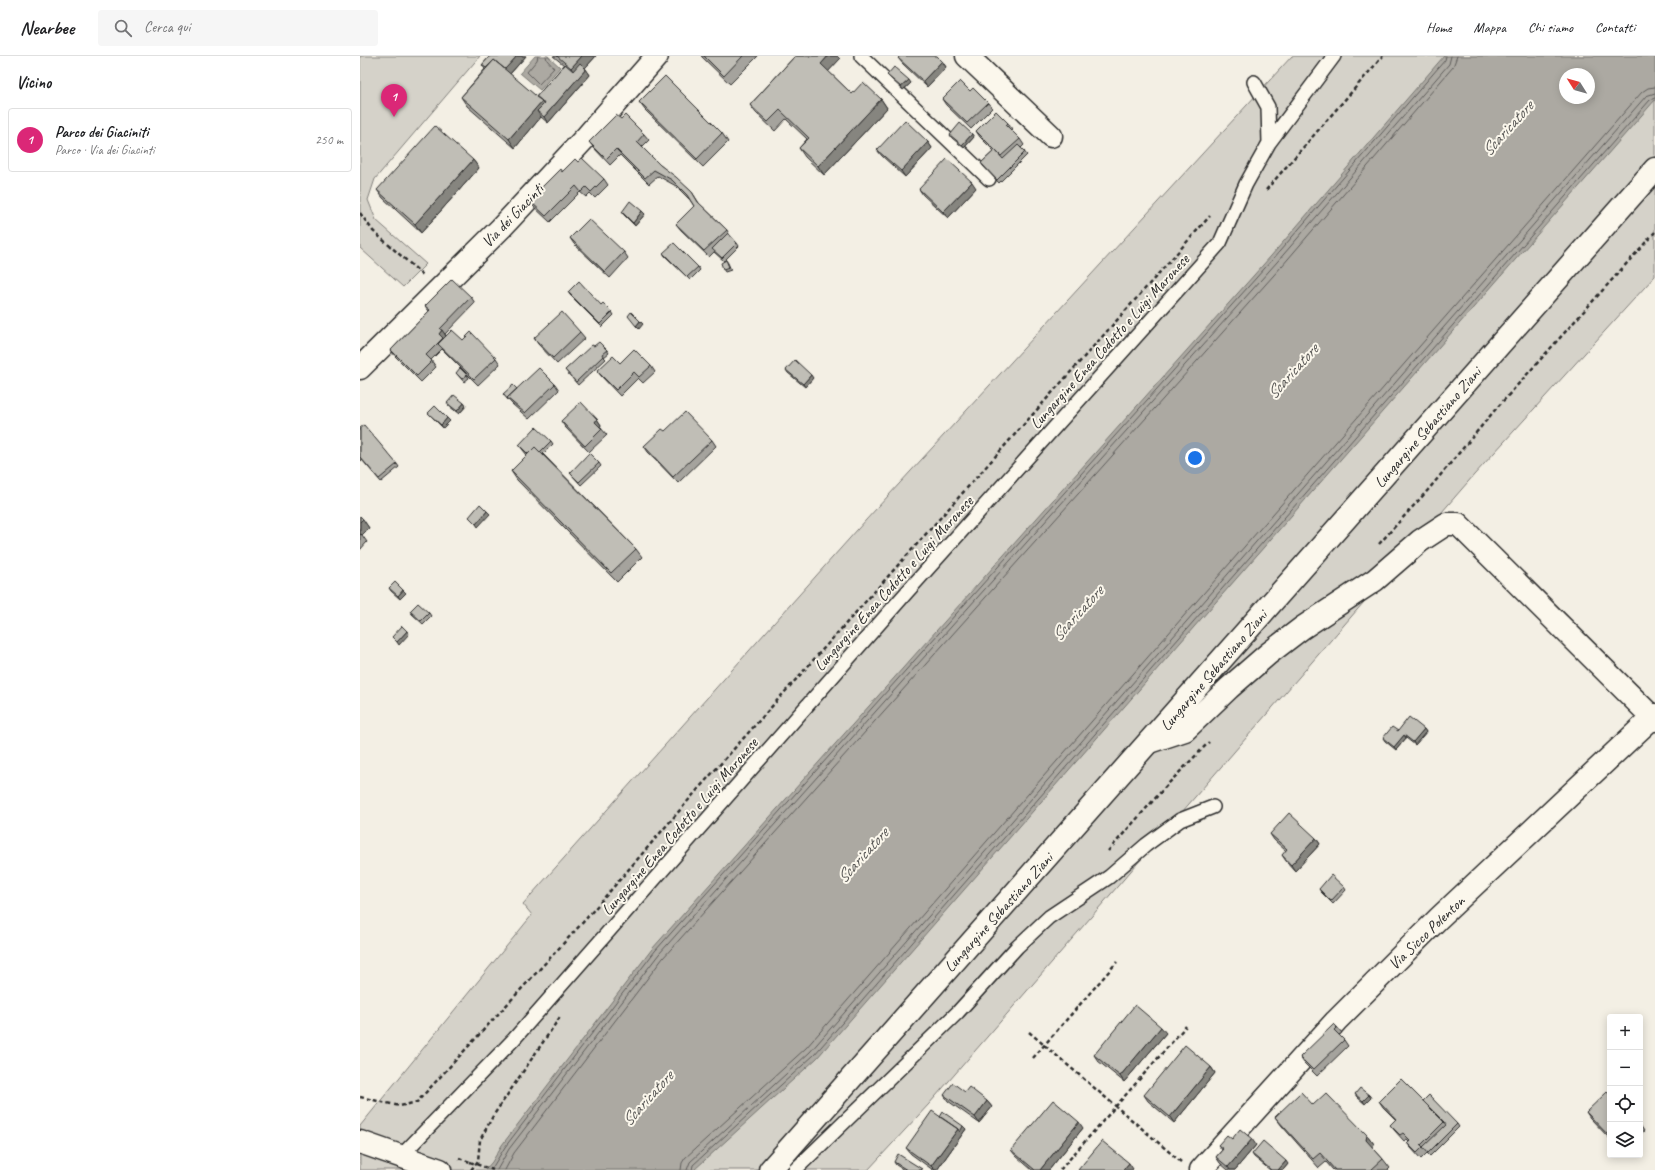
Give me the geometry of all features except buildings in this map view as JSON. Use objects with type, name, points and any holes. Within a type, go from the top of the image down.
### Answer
[{"type":"street","name":"Via dei Giacinti","points":[[360,368],[501,228],[657,56]]},
{"type":"street","points":[[967,56],[1051,136]]},
{"type":"street","name":"Lungargine Sebastiano Ziani","points":[[770,1170],[1655,169]]},
{"type":"street","points":[[1149,742],[1185,730],[1268,654],[1302,628],[1375,580],[1420,541],[1446,524],[1458,524],[1654,717]]},
{"type":"street","name":"Via Sicco Polenton","points":[[1203,1166],[1346,1010],[1445,913],[1654,717]]},
{"type":"street","points":[[360,1142],[440,1170]]},
{"type":"lane","points":[[861,56],[990,179]]},
{"type":"lane","name":"Lungargine Enea Codotto e Luigi Maronese","points":[[401,1156],[514,1039],[907,592],[1220,243],[1246,184],[1270,143],[1334,56]]},
{"type":"lane","points":[[1254,82],[1268,107],[1270,143]]},
{"type":"lane","points":[[795,1170],[958,1012],[1017,947],[1049,917],[1108,877],[1146,845],[1180,820],[1213,807]]},
{"type":"path","points":[[1260,196],[1383,56]]},
{"type":"path","points":[[360,213],[373,231],[416,270],[441,288]]},
{"type":"path","points":[[360,1097],[400,1106],[417,1102],[422,1097],[585,920],[699,788],[1212,214]]},
{"type":"path","points":[[1377,546],[1428,490],[1500,404],[1655,232]]},
{"type":"path","points":[[1106,854],[1168,784],[1212,739]]},
{"type":"path","points":[[1033,1058],[1117,962]]},
{"type":"path","points":[[471,1170],[478,1162],[480,1140],[493,1116],[562,1015]]},
{"type":"path","points":[[1060,1170],[1186,1026]]},
{"type":"path","points":[[1029,1032],[1115,1106],[1203,1166]]},
{"type":"path","points":[[470,1162],[493,1170]]},
{"type":"shaded area","points":[[360,56],[480,56],[375,179],[368,200],[376,220],[426,264],[403,287],[360,248]]},
{"type":"shaded area","points":[[1292,56],[1655,56],[1655,276],[1474,475],[929,1104],[868,1170],[360,1170],[360,1126],[532,915],[523,904],[866,520]]},
{"type":"water","points":[[535,56],[548,56],[560,67],[540,90],[520,73]]},
{"type":"water","name":"Scaricatore","points":[[1444,56],[1655,56],[1655,100],[817,1058],[694,1170],[485,1170],[492,1162],[502,1145],[652,949],[1271,256]]},
{"type":"place","name":"Parco dei Giaciniti","points":[[394,117]]}]
